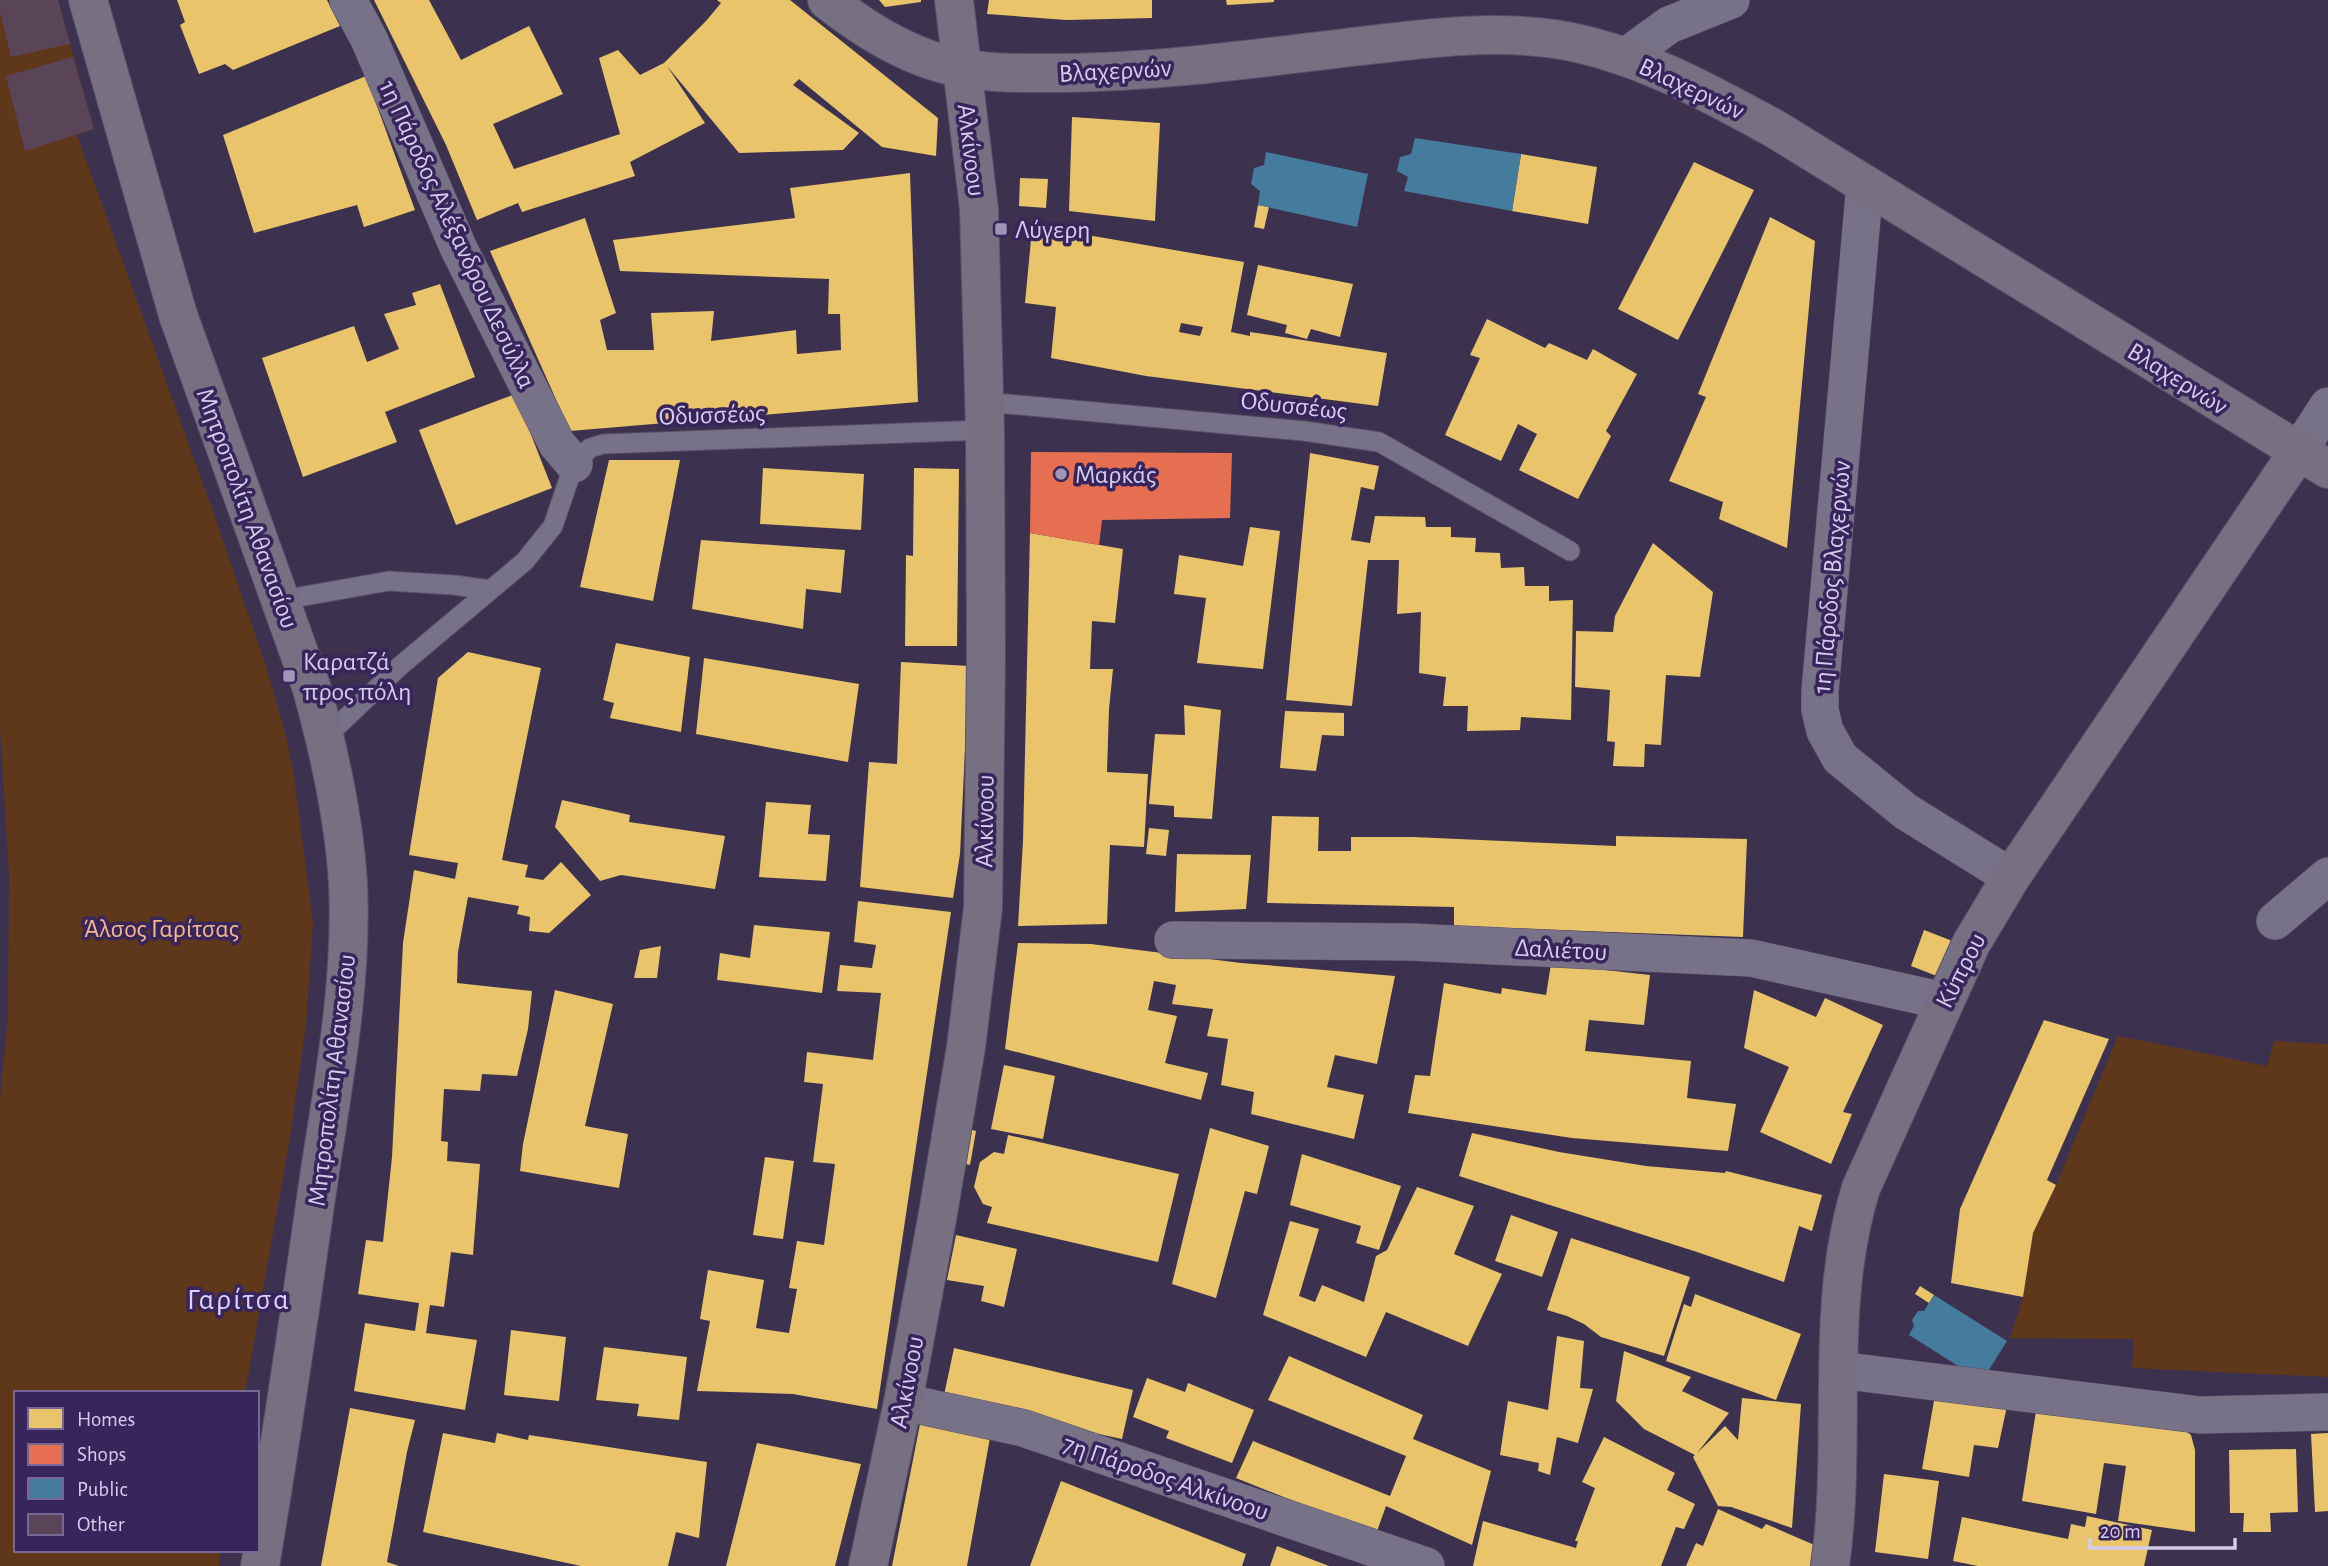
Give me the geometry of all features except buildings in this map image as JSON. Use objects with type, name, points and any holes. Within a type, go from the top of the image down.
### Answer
[{"type":"street","name":"Μητροπολίτη Αθανασίου","points":[[88,0],[178,315],[311,686],[326,737],[342,828],[348,883],[345,994],[289,1392],[260,1566]]},
{"type":"street","name":"1η Πάροδος Αλέξανδρου Δεσύλλα","points":[[348,0],[369,39],[458,247],[557,444],[574,464]]},
{"type":"street","name":"Βλαχερνών","points":[[827,0],[858,24],[884,39],[937,62],[1007,73],[1096,73],[1194,66],[1470,34],[1555,39],[1625,57],[1734,106],[2313,461]]},
{"type":"street","name":"Αλκίνοου","points":[[868,1566],[903,1402],[966,1047],[982,920],[986,656],[985,416],[979,209],[977,174],[954,0]]},
{"type":"street","points":[[1625,57],[1669,25],[1731,0]]},
{"type":"street","name":"1η Πάροδος Βλαχερνών","points":[[1865,184],[1820,710],[1830,743],[1840,758],[1885,797],[2011,877]]},
{"type":"street","points":[[2313,461],[2328,406]]},
{"type":"street","name":"Κύπρου","points":[[1829,1566],[1836,1483],[1843,1269],[1861,1188],[1971,944],[2011,877],[2313,461]]},
{"type":"street","points":[[2275,921],[2328,876]]},
{"type":"street","name":"Δαλιέτου","points":[[1173,940],[1411,942],[1751,958],[1944,1001]]},
{"type":"street","points":[[1839,1370],[2200,1415],[2328,1412]]},
{"type":"street","name":"7η Πάροδος Αλκίνοου","points":[[903,1402],[1023,1427],[1426,1566]]},
{"type":"lane","name":"Οδυσσέως","points":[[574,464],[590,448],[603,444],[985,416],[1304,431],[1379,442],[1570,551]]},
{"type":"lane","points":[[326,737],[400,666],[525,561],[553,526],[574,464]]},
{"type":"lane","points":[[282,600],[389,581],[490,590]]},
{"type":"green space","name":"Άλσος Γαρίτσας","points":[[0,0],[58,0],[94,129],[77,135],[210,503],[265,663],[286,736],[294,776],[313,924],[306,1026],[289,1143],[245,1391],[14,1391],[14,1552],[221,1552],[219,1566],[0,1566],[0,1097],[8,1017],[9,875],[0,727]]},
{"type":"green space","points":[[2118,1036],[2267,1066],[2274,1041],[2328,1044],[2328,1377],[2132,1368],[2134,1339],[2010,1338],[2023,1297],[2033,1233],[2056,1185]]},
{"type":"place","name":"Λύγερη","points":[[1001,229]]},
{"type":"place","name":"Μαρκάς","points":[[1061,474]]},
{"type":"place","name":"Καρατζά προς πόλη","points":[[289,676]]},
{"type":"district","name":"Γαρίτσα","points":[[239,1299]]}]
